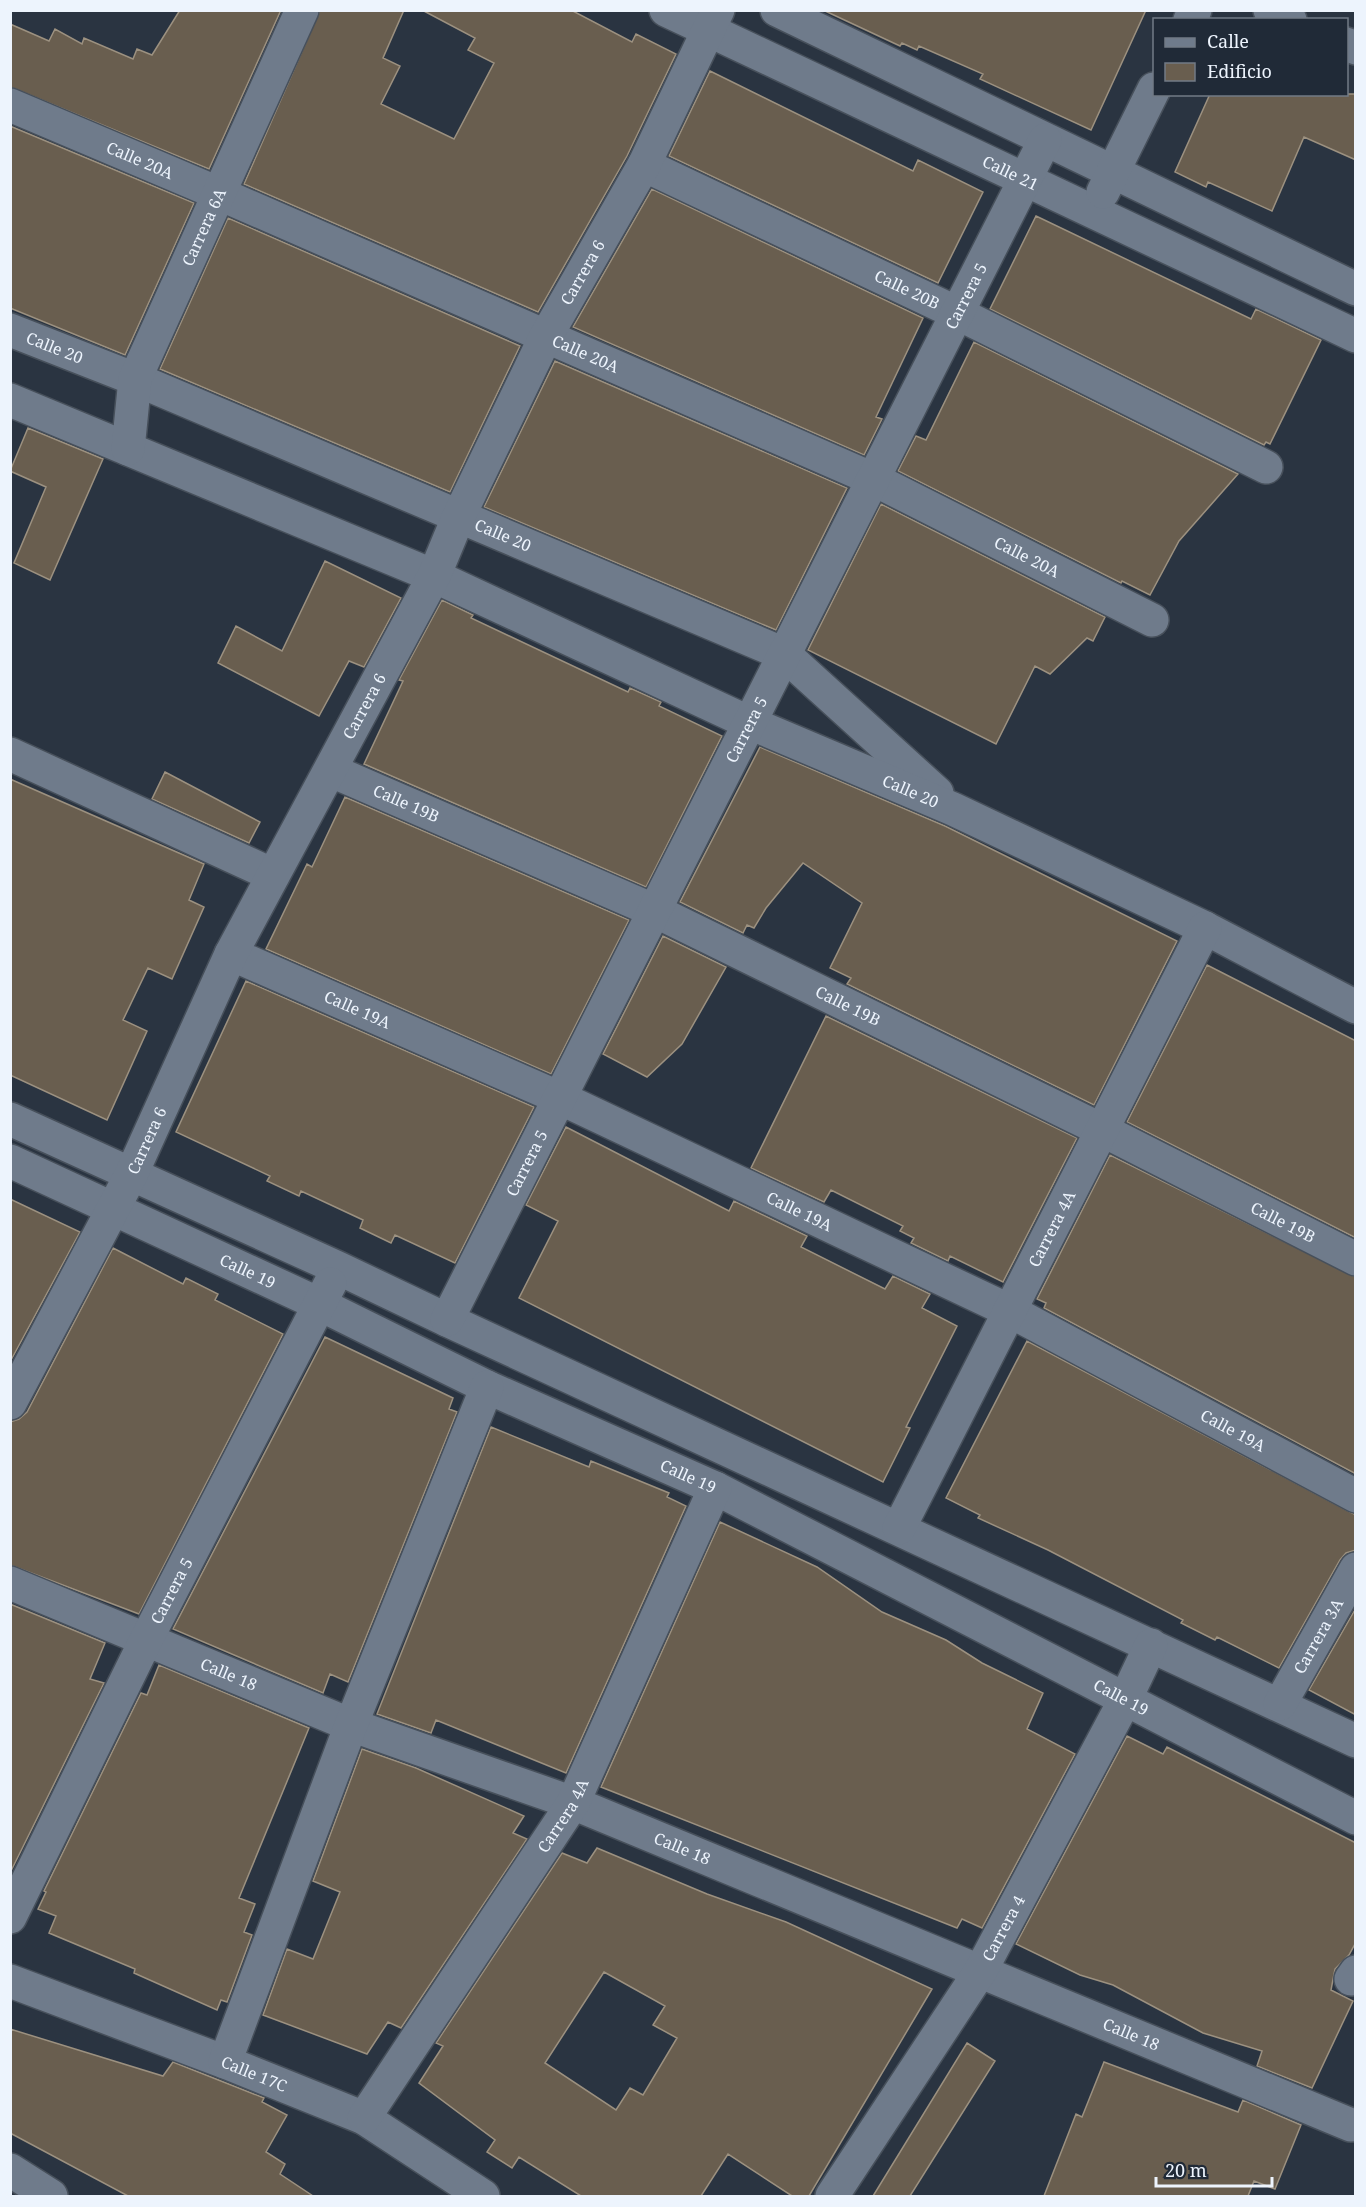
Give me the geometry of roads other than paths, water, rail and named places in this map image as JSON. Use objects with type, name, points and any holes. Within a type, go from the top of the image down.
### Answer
[{"type":"street","name":"Carrera 6A","points":[[128,449],[135,379],[302,10]]},
{"type":"street","name":"Calle 21","points":[[666,10],[712,20],[1024,180],[1356,336]]},
{"type":"street","points":[[777,10],[1356,289]]},
{"type":"street","points":[[1270,10],[1286,18]]},
{"type":"street","name":"Carrera 6","points":[[10,1403],[131,1175],[231,954],[332,771],[434,576],[458,518],[545,338],[644,165],[712,20]]},
{"type":"street","points":[[1094,212],[1111,172],[1153,93]]},
{"type":"street","name":"Calle 20A","points":[[10,105],[220,194],[545,338],[873,479],[1152,620]]},
{"type":"street","name":"Carrera 5","points":[[447,1320],[1045,140]]},
{"type":"street","name":"Calle 20B","points":[[644,165],[957,312],[1266,467]]},
{"type":"street","name":"Calle 20","points":[[10,330],[135,379],[458,518],[784,654],[954,809]]},
{"type":"street","name":"Calle 20","points":[[10,400],[434,576],[750,723],[954,809],[1205,928],[1356,1008]]},
{"type":"street","points":[[10,754],[273,875]]},
{"type":"street","name":"Calle 19B","points":[[332,771],[655,911],[1102,1130],[1356,1259]]},
{"type":"street","name":"Carrera 4A","points":[[899,1528],[1205,928]]},
{"type":"street","name":"Calle 19A","points":[[231,954],[560,1098],[1010,1311],[1356,1496]]},
{"type":"street","points":[[10,1119],[338,1268],[1356,1741]]},
{"type":"street","name":"Calle 19","points":[[10,1161],[319,1304],[487,1387],[715,1488],[1356,1818]]},
{"type":"street","name":"Carrera 5","points":[[10,1917],[146,1640],[338,1268]]},
{"type":"street","points":[[225,2062],[351,1725],[487,1387]]},
{"type":"street","name":"Carrera 4A","points":[[364,2118],[573,1803],[715,1488]]},
{"type":"street","name":"Carrera 3A","points":[[1280,1704],[1356,1569]]},
{"type":"street","name":"Calle 18","points":[[10,1583],[351,1725],[573,1803],[1351,2125]]},
{"type":"street","name":"Carrera 4","points":[[832,2196],[981,1970],[1125,1700],[1151,1645]]},
{"type":"street","name":"Calle 17C","points":[[10,1981],[225,2062],[364,2118],[483,2196]]},
{"type":"street","points":[[10,2169],[51,2196]]}]
